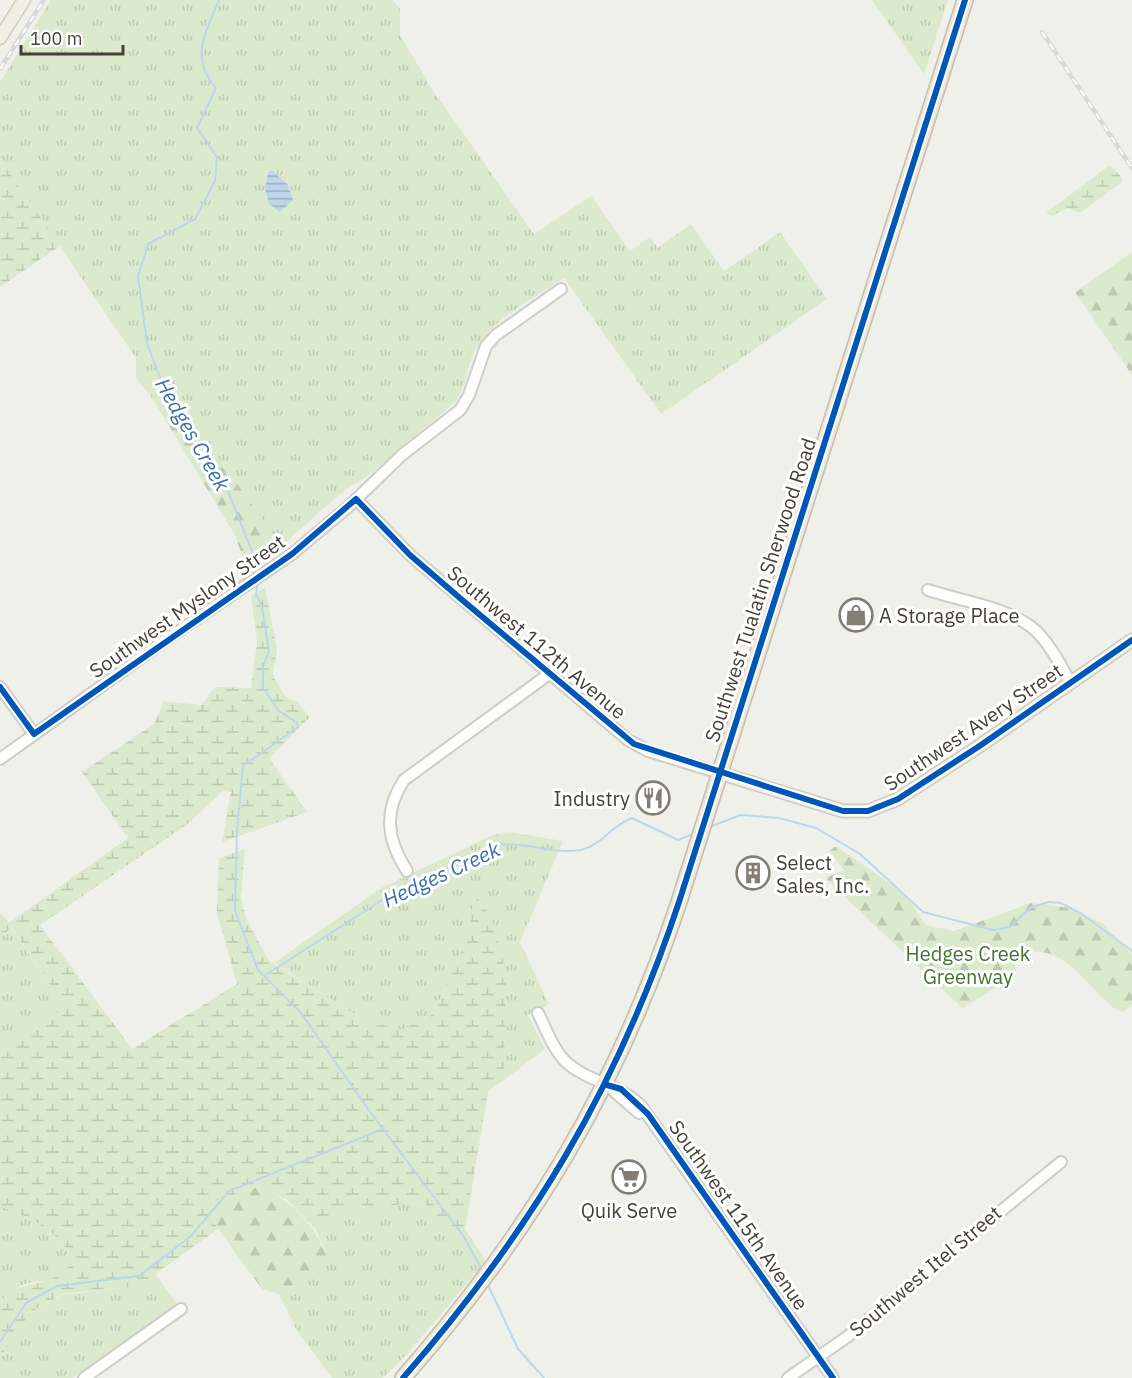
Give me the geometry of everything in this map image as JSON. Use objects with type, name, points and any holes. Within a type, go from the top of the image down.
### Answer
[{"type":"highway","name":"Southwest Tualatin Sherwood Road","points":[[403,1378],[472,1296],[546,1192],[606,1085],[656,970],[965,0]]},
{"type":"main road","points":[[0,38],[24,0]]},
{"type":"main road","name":"Southwest Avery Street","points":[[720,773],[834,809],[868,811],[887,804],[910,791],[1132,640]]},
{"type":"street","name":"Southwest Myslony Street","points":[[0,759],[268,571],[356,500],[402,455],[460,410],[469,395],[486,346],[496,335],[561,289]]},
{"type":"street","name":"Southwest 112th Avenue","points":[[356,500],[410,555],[634,744],[720,773]]},
{"type":"street","points":[[928,591],[1010,615],[1029,625],[1070,682]]},
{"type":"street","points":[[407,872],[393,845],[390,810],[399,788],[411,772],[549,674]]},
{"type":"street","points":[[0,687],[34,734]]},
{"type":"street","name":"Southwest 115th Avenue","points":[[538,1013],[564,1060],[606,1085],[621,1089],[638,1102],[833,1378]]},
{"type":"street","name":"Southwest Itel Street","points":[[788,1378],[847,1337],[1060,1162]]},
{"type":"street","points":[[84,1378],[181,1309]]},
{"type":"green space","points":[[51,0],[393,0],[400,9],[400,35],[434,92],[534,234],[591,196],[630,251],[650,237],[658,248],[691,224],[724,271],[780,232],[827,299],[661,414],[564,278],[517,308],[485,336],[473,354],[462,389],[455,402],[364,479],[334,499],[281,546],[162,378],[152,398],[136,378],[136,358],[0,159],[0,82]]},
{"type":"green space","points":[[872,0],[948,0],[924,74]]},
{"type":"green space","points":[[0,159],[60,246],[0,287]]},
{"type":"green space","points":[[1110,165],[1122,178],[1122,182],[1080,213],[1067,208],[1052,216],[1046,213]]},
{"type":"green space","points":[[1132,252],[1132,266],[1075,292]]},
{"type":"green space","points":[[1132,266],[1132,375],[1075,292]]},
{"type":"green space","points":[[162,377],[281,546],[247,570],[235,535],[152,398]]},
{"type":"green space","points":[[265,587],[277,650],[273,676],[286,697],[297,702],[310,717],[269,758],[307,812],[222,842],[231,792],[223,791],[189,823],[40,925],[132,1049],[237,984],[217,913],[219,858],[245,849],[241,898],[246,918],[269,961],[362,1019],[402,1030],[433,1014],[471,933],[470,912],[479,896],[495,927],[506,974],[504,1080],[488,1091],[465,1229],[448,1231],[423,1201],[383,1207],[373,1217],[351,1201],[315,1228],[287,1200],[260,1186],[213,1202],[209,1211],[218,1229],[139,1286],[62,1294],[31,1312],[0,1357],[0,1306],[5,1297],[13,1290],[56,1277],[66,1270],[74,1259],[60,1240],[42,1226],[0,1206],[0,1056],[65,1007],[12,928],[0,936],[0,912],[9,923],[128,838],[82,772],[154,724],[164,701],[201,705],[215,687],[251,688],[257,642],[251,597]]},
{"type":"green space","points":[[509,832],[563,841],[520,942],[549,1004],[528,1015],[545,1049],[504,1080],[506,974],[470,912],[471,933],[433,1014],[402,1030],[362,1019],[274,963],[381,888],[493,835]]},
{"type":"green space","name":"Hedges Creek Greenway","points":[[836,846],[905,894],[926,925],[954,931],[1031,903],[1071,908],[1102,923],[1132,955],[1132,1005],[1122,1012],[1117,1010],[1060,958],[1032,951],[1014,955],[1016,976],[962,1008],[825,878],[844,870],[829,851]]},
{"type":"green space","points":[[11,928],[65,1007],[0,1056],[0,936]]},
{"type":"green space","points":[[261,1186],[284,1200],[302,1216],[317,1236],[330,1260],[279,1294],[262,1289],[218,1229],[209,1211],[213,1202]]},
{"type":"green space","points":[[351,1200],[383,1207],[424,1201],[448,1230],[465,1229],[486,1261],[407,1354],[383,1378],[332,1378],[297,1331],[279,1294],[330,1260],[315,1228]]},
{"type":"green space","points":[[0,1206],[42,1226],[59,1240],[74,1259],[58,1278],[21,1285],[0,1306]]},
{"type":"green space","points":[[155,1274],[177,1304],[72,1378],[0,1378],[0,1357],[31,1312],[62,1295],[139,1286]]},
{"type":"water","points":[[272,170],[288,185],[293,200],[280,212],[269,204],[265,189],[268,173]]},
{"type":"waterway","name":"Hedges Creek","points":[[219,0],[202,45],[203,66],[216,88],[197,128],[217,157],[215,181],[195,219],[148,244],[138,276],[147,344],[167,395],[220,471],[253,554],[257,572]]},
{"type":"waterway","name":"Hedges Creek","points":[[258,581],[256,594],[262,607],[269,651],[263,666],[263,688],[278,710],[297,723],[298,727],[243,766],[237,831],[235,911],[258,970],[301,1013],[368,1109],[464,1237],[482,1270]]},
{"type":"waterway","name":"Hedges Creek","points":[[709,827],[741,815],[779,818],[816,828],[860,854],[923,912],[993,930],[1010,927],[1030,908],[1049,902],[1061,903],[1082,914],[1132,951]]},
{"type":"waterway","name":"Hedges Creek","points":[[264,976],[387,897],[497,845],[518,845],[561,851],[581,850],[595,844],[632,818],[678,840],[695,833]]},
{"type":"waterway","points":[[0,1342],[26,1303],[57,1286],[139,1276],[191,1236],[229,1191],[383,1129]]},
{"type":"waterway","name":"Hedges Creek","points":[[488,1285],[518,1349],[544,1378]]},
{"type":"railway","points":[[0,69],[44,0]]},
{"type":"railway","points":[[1042,32],[1132,168]]},
{"type":"cycle path","points":[[403,1378],[449,1323],[531,1212],[598,1096],[655,970],[679,902],[965,0]]},
{"type":"cycle path","points":[[0,687],[34,734],[292,554],[356,499],[410,555],[634,744],[843,811],[868,811],[898,799],[981,745],[1132,640]]},
{"type":"cycle path","points":[[607,1085],[621,1089],[648,1114],[833,1378]]},
{"type":"place","name":"A Storage Place","points":[[856,615]]},
{"type":"place","name":"Industry","points":[[653,798]]},
{"type":"place","name":"Select Sales, Inc.","points":[[753,873]]},
{"type":"place","name":"Quik Serve","points":[[629,1177]]}]
